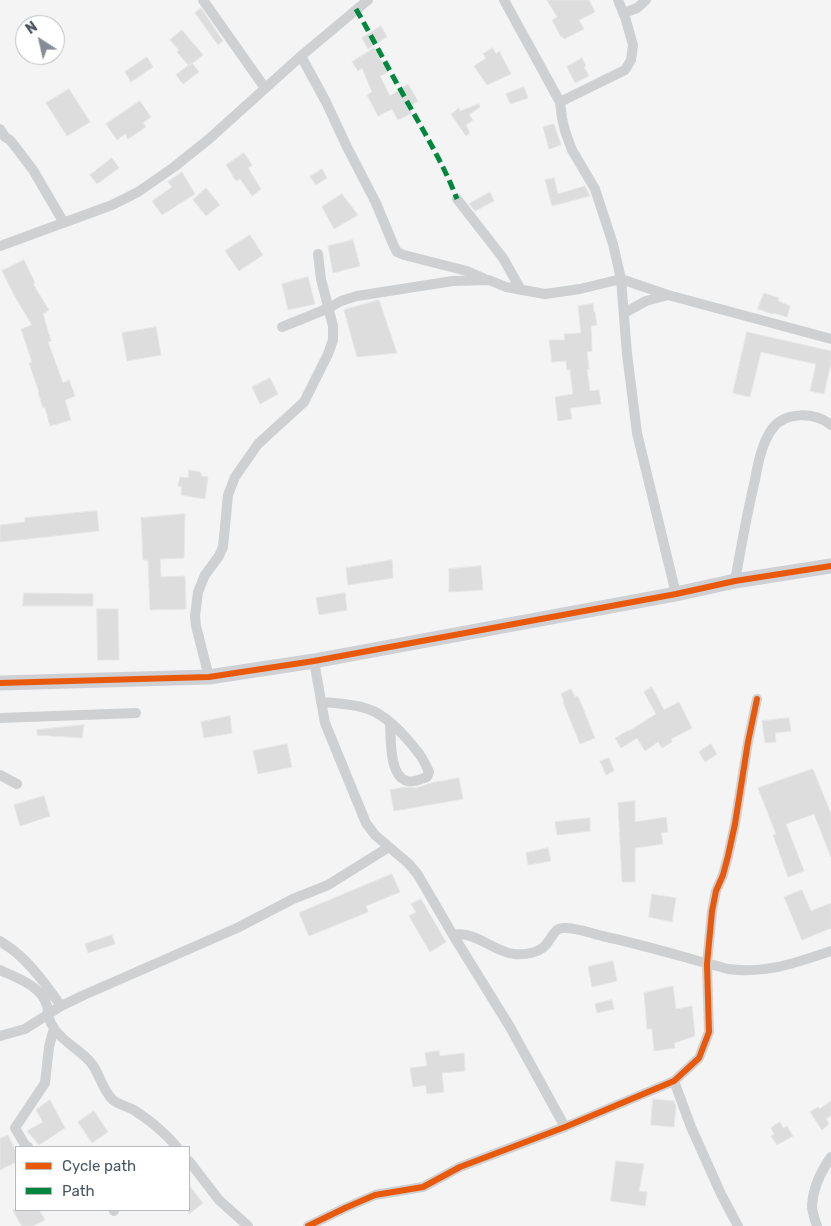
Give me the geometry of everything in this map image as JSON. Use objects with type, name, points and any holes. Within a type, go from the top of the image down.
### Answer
[{"type":"street","points":[[203,0],[265,88]]},
{"type":"street","points":[[0,246],[112,205],[138,192],[174,167],[209,139],[300,56],[368,0]]},
{"type":"street","points":[[504,0],[560,102],[562,118],[572,150],[595,189],[613,244],[621,278],[626,354],[637,433],[676,594]]},
{"type":"street","points":[[560,102],[625,70],[631,60],[632,45],[624,13],[618,0]]},
{"type":"street","points":[[624,13],[637,8],[646,0]]},
{"type":"street","points":[[300,56],[326,102],[376,204],[397,252],[404,256],[468,271],[506,287],[546,294],[580,290],[621,278],[668,294],[831,340]]},
{"type":"street","points":[[0,129],[33,170],[64,223]]},
{"type":"street","points":[[457,199],[503,258],[521,290]]},
{"type":"street","points":[[209,677],[195,616],[198,592],[205,575],[219,556],[223,547],[228,495],[235,477],[258,444],[304,402],[328,354],[332,340],[333,326],[321,279],[318,254]]},
{"type":"street","points":[[282,327],[356,296],[453,280],[489,280]]},
{"type":"street","points":[[624,313],[646,301],[668,294]]},
{"type":"street","points":[[735,581],[758,466],[772,429],[783,420],[793,416],[806,416],[825,420],[831,425]]},
{"type":"street","points":[[0,683],[209,677],[314,661],[676,594],[735,581],[831,566]]},
{"type":"street","points":[[314,661],[325,723],[366,823],[375,836],[409,864],[418,875],[510,1027],[565,1127]]},
{"type":"street","points":[[308,1226],[375,1195],[423,1186],[460,1168],[565,1127],[674,1081],[699,1058],[709,1032],[707,964],[712,911],[735,824],[757,699]]},
{"type":"street","points":[[321,702],[367,708],[382,716],[390,723],[400,733],[421,756],[429,772],[427,777],[408,781],[399,777],[392,755],[390,723]]},
{"type":"street","points":[[0,718],[136,714]]},
{"type":"street","points":[[0,775],[17,784]]},
{"type":"street","points":[[0,1036],[24,1029],[61,1006],[238,928],[292,899],[328,885],[389,847]]},
{"type":"street","points":[[453,935],[466,935],[502,952],[525,954],[540,950],[550,941],[552,934],[556,930],[566,928],[634,943],[707,964],[744,971],[766,970],[831,951]]},
{"type":"street","points":[[1,942],[14,951],[35,972],[61,1006]]},
{"type":"street","points":[[0,970],[32,986],[41,994],[47,1005],[48,1014],[54,1028],[63,1039],[92,1064],[113,1100],[151,1120],[176,1146]]},
{"type":"street","points":[[26,1146],[15,1128],[45,1083],[46,1065],[54,1028]]},
{"type":"street","points":[[674,1081],[691,1127],[721,1194],[738,1226]]},
{"type":"street","points":[[817,1226],[812,1207],[813,1200],[823,1168],[831,1157]]},
{"type":"street","points":[[190,1162],[219,1200],[248,1226]]},
{"type":"building","points":[[547,0],[589,0],[595,12],[579,20],[584,29],[564,39],[552,20],[557,17]]},
{"type":"building","points":[[201,8],[223,41],[218,45],[195,13]]},
{"type":"building","points":[[381,26],[387,37],[368,49],[362,38]]},
{"type":"building","points":[[182,30],[203,55],[189,66],[170,40]]},
{"type":"building","points":[[374,48],[388,72],[380,76],[390,96],[408,84],[418,101],[409,107],[412,113],[398,120],[392,109],[378,116],[367,95],[372,92],[362,68],[358,71],[352,62]]},
{"type":"building","points":[[493,48],[496,54],[499,51],[511,74],[487,85],[474,66],[486,58],[483,54]]},
{"type":"building","points":[[147,57],[153,67],[131,82],[125,72]]},
{"type":"building","points":[[582,58],[589,76],[575,83],[567,67]]},
{"type":"building","points":[[192,63],[199,72],[183,84],[176,75]]},
{"type":"building","points":[[524,87],[528,98],[510,104],[506,94]]},
{"type":"building","points":[[69,89],[90,122],[67,136],[46,103]]},
{"type":"building","points":[[140,101],[151,117],[143,123],[146,127],[128,139],[125,134],[117,140],[106,124]]},
{"type":"building","points":[[479,104],[480,107],[469,115],[473,120],[466,125],[470,133],[466,136],[451,114],[459,108],[460,111]]},
{"type":"building","points":[[554,124],[561,145],[549,149],[543,127]]},
{"type":"building","points":[[244,153],[252,165],[248,168],[261,189],[252,196],[240,179],[236,181],[226,165]]},
{"type":"building","points":[[112,158],[119,168],[97,184],[90,175]]},
{"type":"building","points":[[322,169],[327,178],[316,185],[310,177]]},
{"type":"building","points":[[182,172],[195,194],[162,215],[152,201],[172,187],[168,182]]},
{"type":"building","points":[[554,178],[558,194],[585,186],[590,196],[552,206],[545,180]]},
{"type":"building","points":[[206,188],[220,205],[206,216],[193,200]]},
{"type":"building","points":[[490,192],[494,201],[475,211],[469,204]]},
{"type":"building","points":[[342,194],[358,215],[334,229],[322,207]]},
{"type":"building","points":[[250,235],[263,255],[239,271],[225,251]]},
{"type":"building","points":[[353,240],[360,266],[333,273],[328,246]]},
{"type":"building","points":[[24,260],[35,283],[33,284],[49,310],[43,314],[51,341],[48,342],[63,383],[69,380],[75,396],[65,400],[71,420],[50,426],[29,363],[32,362],[21,329],[32,325],[2,271]]},
{"type":"building","points":[[308,277],[315,304],[288,310],[282,284]]},
{"type":"building","points":[[764,293],[779,298],[778,301],[790,306],[787,317],[758,309]]},
{"type":"building","points":[[379,300],[397,353],[357,357],[344,310]]},
{"type":"building","points":[[593,304],[597,325],[591,326],[592,351],[587,352],[589,369],[587,369],[590,391],[599,390],[601,404],[570,408],[572,419],[558,421],[555,397],[573,394],[570,370],[567,370],[566,361],[552,362],[549,340],[565,340],[564,334],[581,333],[578,306]]},
{"type":"building","points":[[156,327],[161,355],[127,361],[122,333]]},
{"type":"building","points":[[747,332],[831,351],[831,363],[824,394],[810,391],[816,364],[761,352],[750,397],[733,393]]},
{"type":"building","points":[[270,378],[278,394],[260,404],[252,387]]},
{"type":"building","points":[[189,470],[201,472],[201,476],[208,477],[205,499],[181,495],[182,487],[178,486],[180,477],[188,478]]},
{"type":"building","points":[[97,511],[99,531],[0,542],[0,525],[25,522],[25,518]]},
{"type":"building","points":[[185,514],[184,558],[160,559],[161,577],[185,576],[186,609],[150,610],[148,560],[143,560],[141,518]]},
{"type":"building","points":[[392,560],[393,578],[348,585],[346,568]]},
{"type":"building","points":[[481,566],[483,590],[449,592],[449,569]]},
{"type":"building","points":[[24,593],[93,594],[93,606],[23,606]]},
{"type":"building","points":[[345,593],[347,610],[319,615],[316,598]]},
{"type":"building","points":[[97,609],[118,609],[119,660],[98,660]]},
{"type":"building","points":[[652,687],[664,710],[679,702],[692,728],[671,739],[672,742],[662,748],[658,742],[645,751],[637,738],[621,748],[615,738],[656,714],[644,692]]},
{"type":"building","points":[[571,689],[575,697],[578,696],[595,738],[580,744],[561,694]]},
{"type":"building","points":[[230,716],[232,733],[204,738],[201,722]]},
{"type":"building","points":[[789,718],[791,731],[775,733],[776,742],[765,743],[762,721]]},
{"type":"building","points":[[84,725],[82,738],[37,735],[37,730]]},
{"type":"building","points":[[287,744],[292,767],[258,774],[253,751]]},
{"type":"building","points":[[711,744],[717,754],[705,762],[699,752]]},
{"type":"building","points":[[609,758],[614,771],[606,775],[600,761]]},
{"type":"building","points":[[813,769],[831,814],[831,857],[814,814],[786,824],[804,871],[788,877],[773,835],[776,834],[758,788]]},
{"type":"building","points":[[459,778],[463,799],[394,811],[390,790],[405,787],[416,788]]},
{"type":"building","points":[[44,796],[50,816],[20,826],[14,805]]},
{"type":"building","points":[[635,801],[635,822],[666,817],[668,832],[661,833],[663,844],[635,848],[635,882],[622,882],[618,803]]},
{"type":"building","points":[[590,818],[590,831],[557,835],[555,822]]},
{"type":"building","points":[[548,848],[551,861],[528,865],[526,853]]},
{"type":"building","points":[[392,874],[400,892],[366,906],[368,912],[309,936],[299,913]]},
{"type":"building","points":[[802,890],[811,911],[831,903],[831,928],[802,940],[784,897]]},
{"type":"building","points":[[652,894],[676,898],[672,922],[649,917]]},
{"type":"building","points":[[421,899],[446,942],[430,952],[409,916],[416,912],[411,904]]},
{"type":"building","points":[[112,935],[115,944],[88,953],[85,944]]},
{"type":"building","points":[[613,961],[617,981],[592,987],[588,967]]},
{"type":"building","points":[[673,986],[676,1009],[692,1006],[695,1036],[674,1043],[675,1048],[654,1051],[652,1029],[647,1029],[644,993]]},
{"type":"building","points":[[612,1000],[614,1009],[597,1013],[595,1004]]},
{"type":"building","points":[[439,1051],[440,1056],[464,1053],[465,1071],[442,1073],[444,1092],[427,1094],[426,1085],[413,1087],[410,1068],[427,1066],[425,1053]]},
{"type":"building","points":[[653,1099],[674,1101],[676,1106],[674,1127],[651,1125]]},
{"type":"building","points":[[50,1100],[65,1128],[39,1145],[27,1131],[43,1122],[36,1110]]},
{"type":"building","points":[[831,1101],[831,1115],[826,1119],[829,1124],[822,1130],[810,1112],[818,1107],[819,1109]]},
{"type":"building","points":[[94,1111],[108,1132],[92,1143],[78,1122]]},
{"type":"building","points":[[780,1122],[783,1128],[787,1126],[793,1136],[777,1145],[771,1136],[774,1134],[771,1128]]},
{"type":"building","points":[[8,1135],[15,1150],[15,1162],[0,1170],[0,1139]]},
{"type":"building","points":[[616,1161],[644,1164],[639,1191],[647,1192],[645,1206],[611,1201]]},
{"type":"building","points":[[190,1186],[203,1203],[189,1214],[190,1211]]},
{"type":"building","points":[[13,1210],[40,1211],[45,1220],[33,1226],[22,1226]]},
{"type":"marked path","points":[[356,9],[437,156],[457,199]]},
{"type":"cycle path","points":[[0,683],[209,677],[314,661],[676,594],[735,581],[831,566]]},
{"type":"cycle path","points":[[308,1226],[375,1195],[423,1187],[460,1167],[565,1127],[674,1081],[699,1058],[709,1032],[707,964],[712,911],[735,824],[757,699]]}]
